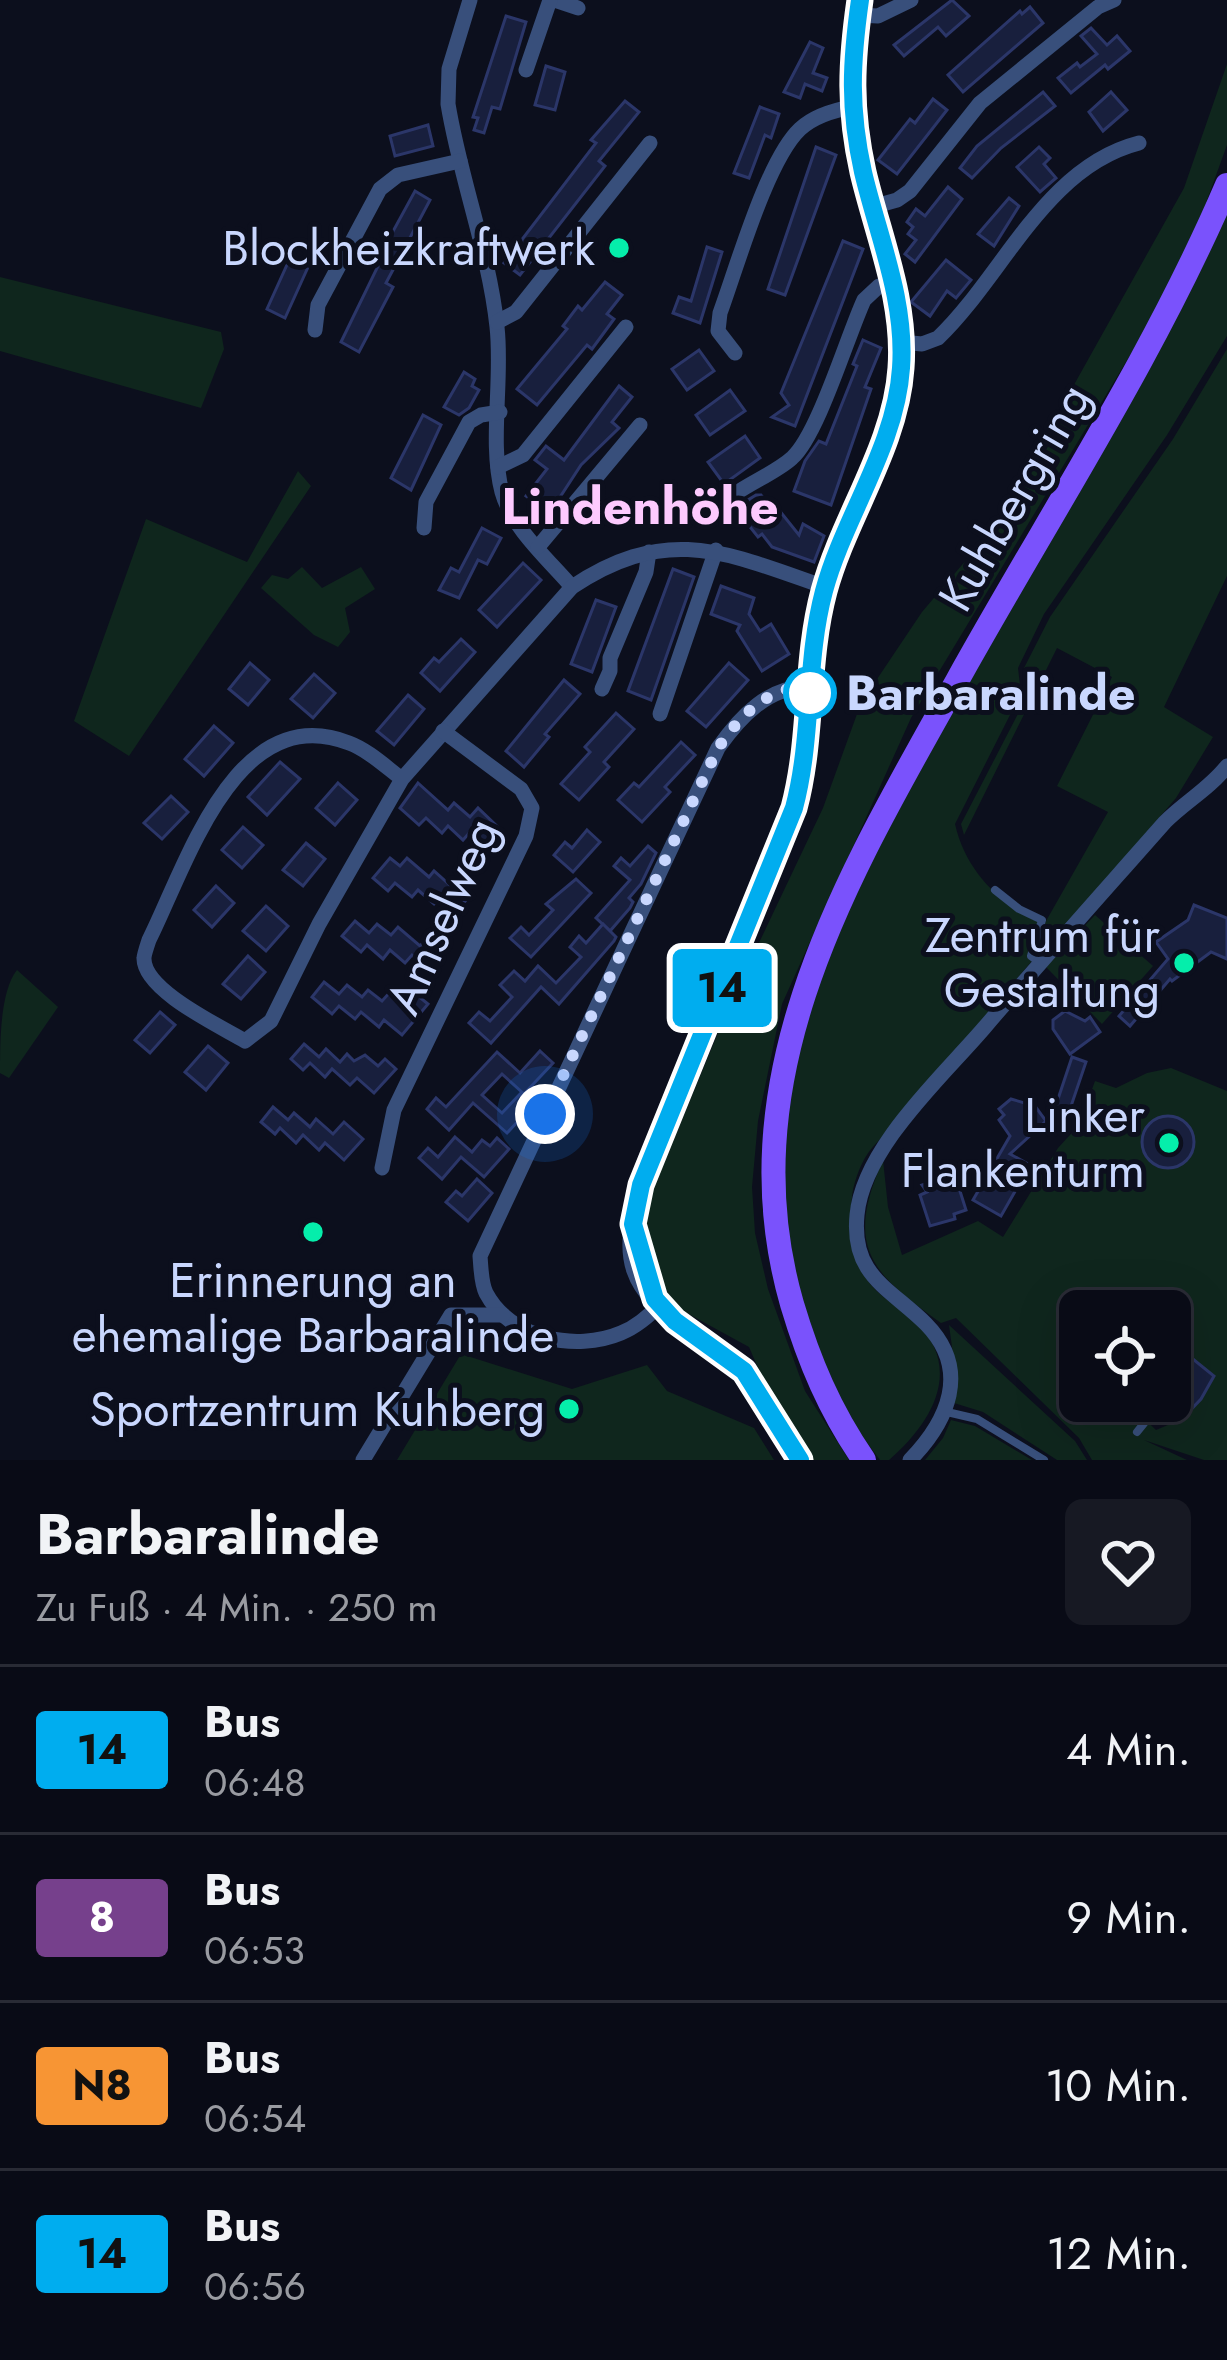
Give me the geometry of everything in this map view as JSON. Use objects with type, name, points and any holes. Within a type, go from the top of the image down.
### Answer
[{"type":"main road","name":"Kuhbergring","points":[[864,1460],[825,1399],[807,1354],[785,1279],[771,1182],[775,1115],[804,988],[844,888],[891,798],[1114,408],[1202,243],[1227,185]]},
{"type":"street","points":[[470,0],[449,69],[448,104],[496,322],[498,467],[508,508],[572,587]]},
{"type":"street","points":[[526,70],[552,0],[578,8]]},
{"type":"street","points":[[800,1460],[744,1371],[657,1302],[633,1276],[627,1241],[641,1185],[794,808],[806,749],[825,587],[896,401],[901,342],[894,282],[872,207],[850,76],[859,8],[878,16],[911,0]]},
{"type":"street","points":[[872,207],[910,191],[980,103],[1114,0]]},
{"type":"street","points":[[735,353],[718,332],[720,313],[774,173],[798,131],[809,122],[852,107]]},
{"type":"street","points":[[496,322],[516,312],[638,172],[650,143]]},
{"type":"street","points":[[901,342],[922,344],[938,338],[1046,204],[1110,150],[1138,143]]},
{"type":"street","points":[[315,330],[319,305],[380,189],[398,175],[460,161]]},
{"type":"street","points":[[735,494],[787,463],[805,443],[864,300],[879,286],[894,282]]},
{"type":"street","points":[[498,467],[523,455],[615,351],[626,328]]},
{"type":"street","points":[[424,528],[426,502],[470,422],[500,412]]},
{"type":"street","points":[[538,548],[640,435]]},
{"type":"street","points":[[402,779],[354,745],[330,737],[302,736],[255,756],[236,771],[213,811],[149,940],[144,957],[147,972],[191,1010],[245,1041],[252,1038],[271,1021],[319,924],[402,779],[572,587],[618,560],[649,552],[716,550],[825,587]]},
{"type":"street","points":[[660,714],[716,550]]},
{"type":"street","points":[[602,689],[646,572],[649,552]]},
{"type":"street","points":[[657,1302],[640,1323],[617,1335],[573,1343],[527,1331],[503,1315],[484,1290],[480,1256],[718,748],[759,703],[781,689],[810,687]]},
{"type":"street","name":"Amselweg","points":[[382,1168],[394,1110],[526,836],[532,808],[521,788],[443,731]]},
{"type":"street","points":[[910,1460],[934,1435],[947,1412],[951,1381],[929,1327],[866,1270],[857,1238],[862,1191],[884,1148],[907,1118],[1040,962],[1165,821],[1220,782],[1227,766]]},
{"type":"street","points":[[363,1460],[451,1315],[503,1315]]},
{"type":"lane","points":[[995,890],[1042,920],[1030,956],[1040,962]]},
{"type":"lane","points":[[947,1412],[977,1419],[1044,1460]]},
{"type":"lane","points":[[1137,1432],[1144,1422]]},
{"type":"green space","points":[[1227,64],[1227,145],[1164,299],[911,718],[782,1004],[758,1121],[752,1187],[755,1233],[768,1289],[805,1391],[849,1460],[813,1460],[774,1405],[749,1347],[674,1306],[650,1256],[645,1209],[730,1004],[823,808],[861,703],[922,612],[995,526],[1184,188]]},
{"type":"green space","points":[[1227,202],[1227,336],[1167,435],[1044,614],[1018,668],[1020,685],[1014,707],[955,824],[967,856],[985,883],[1039,922],[1027,957],[1032,961],[872,1148],[854,1185],[851,1229],[861,1269],[876,1290],[929,1338],[940,1376],[937,1394],[918,1429],[889,1460],[880,1460],[819,1356],[790,1243],[787,1126],[808,1008],[843,913]]},
{"type":"green space","points":[[0,277],[221,332],[224,349],[201,408],[0,351]]},
{"type":"green space","points":[[1227,349],[1227,576],[1164,707],[1213,737],[1176,798],[1038,958],[1033,955],[1046,921],[1108,812],[1057,786],[1112,677],[1057,648],[964,835],[961,824],[1020,710],[1026,685],[1024,668],[1050,617],[1173,439]]},
{"type":"green space","points":[[298,471],[311,486],[129,756],[74,721],[146,519],[247,562]]},
{"type":"green space","points":[[302,567],[322,588],[361,567],[375,589],[345,608],[350,632],[338,647],[314,635],[261,588],[272,575],[288,579]]},
{"type":"green space","points":[[1095,915],[1153,966],[1102,1024],[1046,967]]},
{"type":"green space","points":[[17,970],[58,1007],[9,1078],[0,1073],[1,1032],[7,991]]},
{"type":"green space","points":[[1171,1068],[1227,1091],[1227,1460],[1204,1460],[1144,1440],[1187,1460],[1092,1460],[1063,1422],[1148,1422],[1156,1430],[1191,1422],[1191,1411],[1214,1375],[1191,1360],[1191,1290],[1059,1290],[1059,1418],[956,1318],[941,1323],[896,1288],[871,1255],[866,1215],[883,1160],[888,1207],[902,1255],[978,1221],[1003,1237],[1058,1148],[1079,1125],[1095,1081],[1116,1088]]},
{"type":"green space","points":[[949,1325],[1075,1441],[1087,1460],[1057,1460],[983,1412],[954,1403]]},
{"type":"green space","name":"Sportzentrum Kuhberg","points":[[461,1354],[572,1389],[647,1365],[667,1391],[754,1428],[774,1460],[397,1460]]},
{"type":"green space","points":[[951,1420],[975,1426],[1032,1460],[925,1460]]},
{"type":"building","points":[[952,0],[969,16],[946,36],[938,27],[904,56],[894,45]]},
{"type":"building","points":[[1030,7],[1043,23],[963,92],[948,75]]},
{"type":"building","points":[[506,16],[526,22],[500,109],[492,107],[484,133],[474,130],[478,118],[473,117]]},
{"type":"building","points":[[1091,28],[1107,45],[1117,36],[1130,51],[1071,93],[1058,78],[1097,54],[1081,36]]},
{"type":"building","points":[[810,42],[823,48],[813,73],[827,78],[822,91],[805,84],[800,98],[784,92]]},
{"type":"building","points":[[546,66],[565,72],[555,110],[535,105]]},
{"type":"building","points":[[1043,92],[1055,106],[1001,148],[972,178],[960,168],[977,146]]},
{"type":"building","points":[[1111,92],[1127,110],[1103,131],[1089,112]]},
{"type":"building","points":[[933,99],[947,110],[897,174],[878,160],[910,119],[915,123]]},
{"type":"building","points":[[625,101],[639,112],[599,161],[605,166],[520,275],[504,263],[596,143],[591,140]]},
{"type":"building","points":[[760,107],[779,114],[771,138],[765,135],[749,178],[734,173]]},
{"type":"building","points":[[428,125],[433,146],[395,156],[390,136]]},
{"type":"building","points":[[816,147],[836,155],[785,295],[768,289]]},
{"type":"building","points":[[1039,147],[1050,158],[1044,164],[1056,178],[1040,192],[1017,167]]},
{"type":"building","points":[[948,187],[962,199],[915,262],[905,254],[916,240],[908,234],[913,227],[907,222],[916,209],[925,216]]},
{"type":"building","points":[[415,191],[430,200],[386,283],[393,287],[359,352],[341,342]]},
{"type":"building","points":[[1009,198],[1019,206],[994,246],[978,234]]},
{"type":"building","points":[[843,241],[863,249],[795,426],[772,417],[789,405],[781,393]]},
{"type":"building","points":[[707,247],[722,252],[700,323],[673,313],[679,297],[691,301]]},
{"type":"building","points":[[291,256],[309,265],[285,318],[267,309]]},
{"type":"building","points":[[946,260],[971,280],[956,298],[947,291],[930,316],[911,302]]},
{"type":"building","points":[[605,282],[622,295],[607,314],[614,319],[592,349],[587,345],[537,405],[517,389],[567,329],[563,326],[578,306],[582,310]]},
{"type":"building","points":[[863,340],[881,348],[831,505],[794,491],[805,461],[819,441],[826,444]]},
{"type":"building","points":[[699,350],[714,371],[687,390],[672,369]]},
{"type":"building","points":[[464,372],[475,379],[472,386],[479,390],[459,415],[444,407]]},
{"type":"building","points":[[619,386],[632,397],[612,422],[619,428],[581,465],[549,514],[526,496],[547,469],[535,460],[546,446],[564,460]]},
{"type":"building","points":[[730,390],[745,411],[710,435],[696,415]]},
{"type":"building","points":[[423,415],[441,425],[411,490],[391,478]]},
{"type":"building","points":[[745,436],[760,458],[724,484],[708,462]]},
{"type":"building","points":[[756,495],[771,508],[775,505],[799,535],[803,524],[824,536],[814,562],[772,547],[762,534],[758,537],[735,508]]},
{"type":"building","points":[[482,528],[501,538],[487,564],[478,560],[459,598],[439,590],[451,568],[459,572]]},
{"type":"building","points":[[523,563],[541,580],[497,627],[479,610]]},
{"type":"building","points":[[673,569],[694,577],[651,700],[628,691]]},
{"type":"building","points":[[721,586],[754,598],[749,614],[760,631],[771,624],[789,654],[762,671],[737,631],[740,625],[711,614]]},
{"type":"building","points":[[596,600],[616,607],[592,672],[571,664]]},
{"type":"building","points":[[461,639],[475,652],[440,691],[421,673]]},
{"type":"building","points":[[250,663],[269,680],[248,705],[229,689]]},
{"type":"building","points":[[729,663],[748,680],[706,727],[687,711]]},
{"type":"building","points":[[314,674],[335,693],[313,718],[291,699]]},
{"type":"building","points":[[564,680],[580,694],[524,767],[506,751]]},
{"type":"building","points":[[408,695],[424,709],[394,745],[377,731]]},
{"type":"building","points":[[616,713],[634,729],[579,800],[561,784],[590,752],[585,747]]},
{"type":"building","points":[[214,726],[233,743],[204,776],[185,759]]},
{"type":"building","points":[[681,742],[695,755],[665,787],[670,792],[642,822],[618,800],[634,783],[639,787]]},
{"type":"building","points":[[280,762],[300,779],[267,815],[248,797]]},
{"type":"building","points":[[338,783],[357,800],[335,825],[316,808]]},
{"type":"building","points":[[418,783],[448,810],[454,803],[470,817],[478,808],[500,829],[485,845],[470,832],[463,840],[448,826],[442,833],[426,818],[419,825],[400,808]]},
{"type":"building","points":[[171,796],[188,812],[162,839],[144,823]]},
{"type":"building","points":[[243,827],[263,845],[242,868],[222,850]]},
{"type":"building","points":[[587,830],[600,842],[573,872],[554,855],[565,842],[572,848]]},
{"type":"building","points":[[306,843],[325,859],[303,886],[283,870]]},
{"type":"building","points":[[648,846],[656,853],[629,898],[630,908],[610,931],[596,918],[630,880],[614,866],[621,858],[630,866]]},
{"type":"building","points":[[390,858],[400,866],[407,858],[429,877],[434,871],[451,886],[456,879],[472,893],[457,911],[441,896],[434,904],[418,890],[412,897],[395,883],[388,891],[373,878]]},
{"type":"building","points":[[576,879],[591,893],[531,957],[510,938],[521,927],[529,935],[553,910],[546,904]]},
{"type":"building","points":[[216,886],[234,903],[212,927],[194,910]]},
{"type":"building","name":"Zentrum für Gestaltung","points":[[1194,905],[1227,918],[1227,959],[1211,952],[1170,979],[1130,1026],[1119,1016],[1168,959],[1156,942],[1188,920]]},
{"type":"building","points":[[266,906],[288,926],[266,951],[243,931]]},
{"type":"building","points":[[355,921],[369,933],[377,924],[391,935],[398,927],[420,946],[428,937],[445,952],[429,970],[412,955],[405,963],[390,950],[383,959],[367,945],[361,952],[342,936]]},
{"type":"building","points":[[603,924],[616,937],[614,941],[559,1004],[541,987],[491,1043],[469,1023],[479,1012],[490,1021],[512,997],[500,985],[514,971],[525,981],[538,966],[556,983],[581,957],[570,947],[579,936],[586,943]]},
{"type":"building","points":[[248,956],[265,972],[241,999],[223,984]]},
{"type":"building","points":[[324,982],[339,994],[347,985],[362,997],[368,990],[382,1001],[392,990],[404,1000],[412,991],[428,1004],[402,1035],[384,1020],[379,1027],[361,1012],[355,1019],[339,1006],[332,1014],[312,997]]},
{"type":"building","points":[[1065,1011],[1085,1021],[1090,1017],[1100,1032],[1070,1054],[1053,1029],[1053,1020]]},
{"type":"building","points":[[160,1012],[175,1025],[150,1053],[135,1040]]},
{"type":"building","points":[[304,1044],[319,1057],[326,1049],[340,1062],[347,1054],[354,1061],[365,1055],[378,1066],[385,1059],[396,1069],[374,1093],[357,1078],[350,1085],[332,1069],[325,1077],[310,1063],[303,1070],[291,1059]]},
{"type":"building","points":[[208,1046],[228,1063],[206,1090],[185,1072]]},
{"type":"building","points":[[540,1051],[553,1063],[524,1094],[502,1074],[482,1095],[502,1113],[520,1094],[533,1105],[507,1133],[473,1103],[449,1130],[427,1109],[436,1098],[446,1107],[497,1052],[520,1073]]},
{"type":"building","points":[[1072,1057],[1086,1062],[1067,1118],[1053,1114]]},
{"type":"building","points":[[1011,1099],[1035,1106],[1046,1121],[1010,1154],[1030,1165],[1001,1216],[973,1200],[1010,1136],[999,1120],[1004,1115],[999,1109]]},
{"type":"building","points":[[273,1107],[288,1120],[294,1113],[310,1127],[316,1119],[333,1134],[344,1122],[363,1139],[344,1160],[325,1143],[319,1150],[303,1135],[296,1143],[280,1128],[275,1134],[261,1122]]},
{"type":"building","name":"Linker Flankenturm","points":[[1168,1116],[1187,1123],[1194,1142],[1187,1161],[1168,1168],[1149,1161],[1142,1142],[1149,1123]]},
{"type":"building","points":[[455,1137],[472,1152],[482,1140],[490,1146],[497,1138],[509,1149],[484,1177],[461,1157],[442,1179],[419,1158],[428,1148],[438,1157]]},
{"type":"building","points":[[477,1179],[492,1193],[468,1221],[446,1202],[456,1191],[462,1196]]},
{"type":"building","points":[[937,1180],[959,1188],[966,1210],[954,1214],[955,1219],[930,1226],[920,1195],[927,1192],[922,1185]]},
{"type":"building","points":[[1191,1357],[1214,1376],[1191,1409]]},
{"type":"bus line","name":"14","points":[[800,1460],[744,1371],[659,1306],[633,1224],[641,1185],[794,808],[803,773],[825,587],[896,401],[902,368],[898,308],[862,167],[852,107],[852,40],[860,0]]},
{"type":"place","name":"Blockheizkraftwerk","points":[[619,248]]},
{"type":"place","name":"Barbaralinde","points":[[810,693]]},
{"type":"place","name":"Zentrum für Gestaltung","points":[[1184,963]]},
{"type":"place","name":"Linker Flankenturm","points":[[1169,1143]]},
{"type":"place","name":"Erinnerung an ehemalige Barbaralinde","points":[[313,1232]]},
{"type":"place","name":"Sportzentrum Kuhberg","points":[[569,1409]]},
{"type":"district","name":"Lindenhöhe","points":[[640,506]]},
{"type":"route","points":[[545,1114],[718,748],[733,727],[781,689],[810,687],[810,693]]}]
